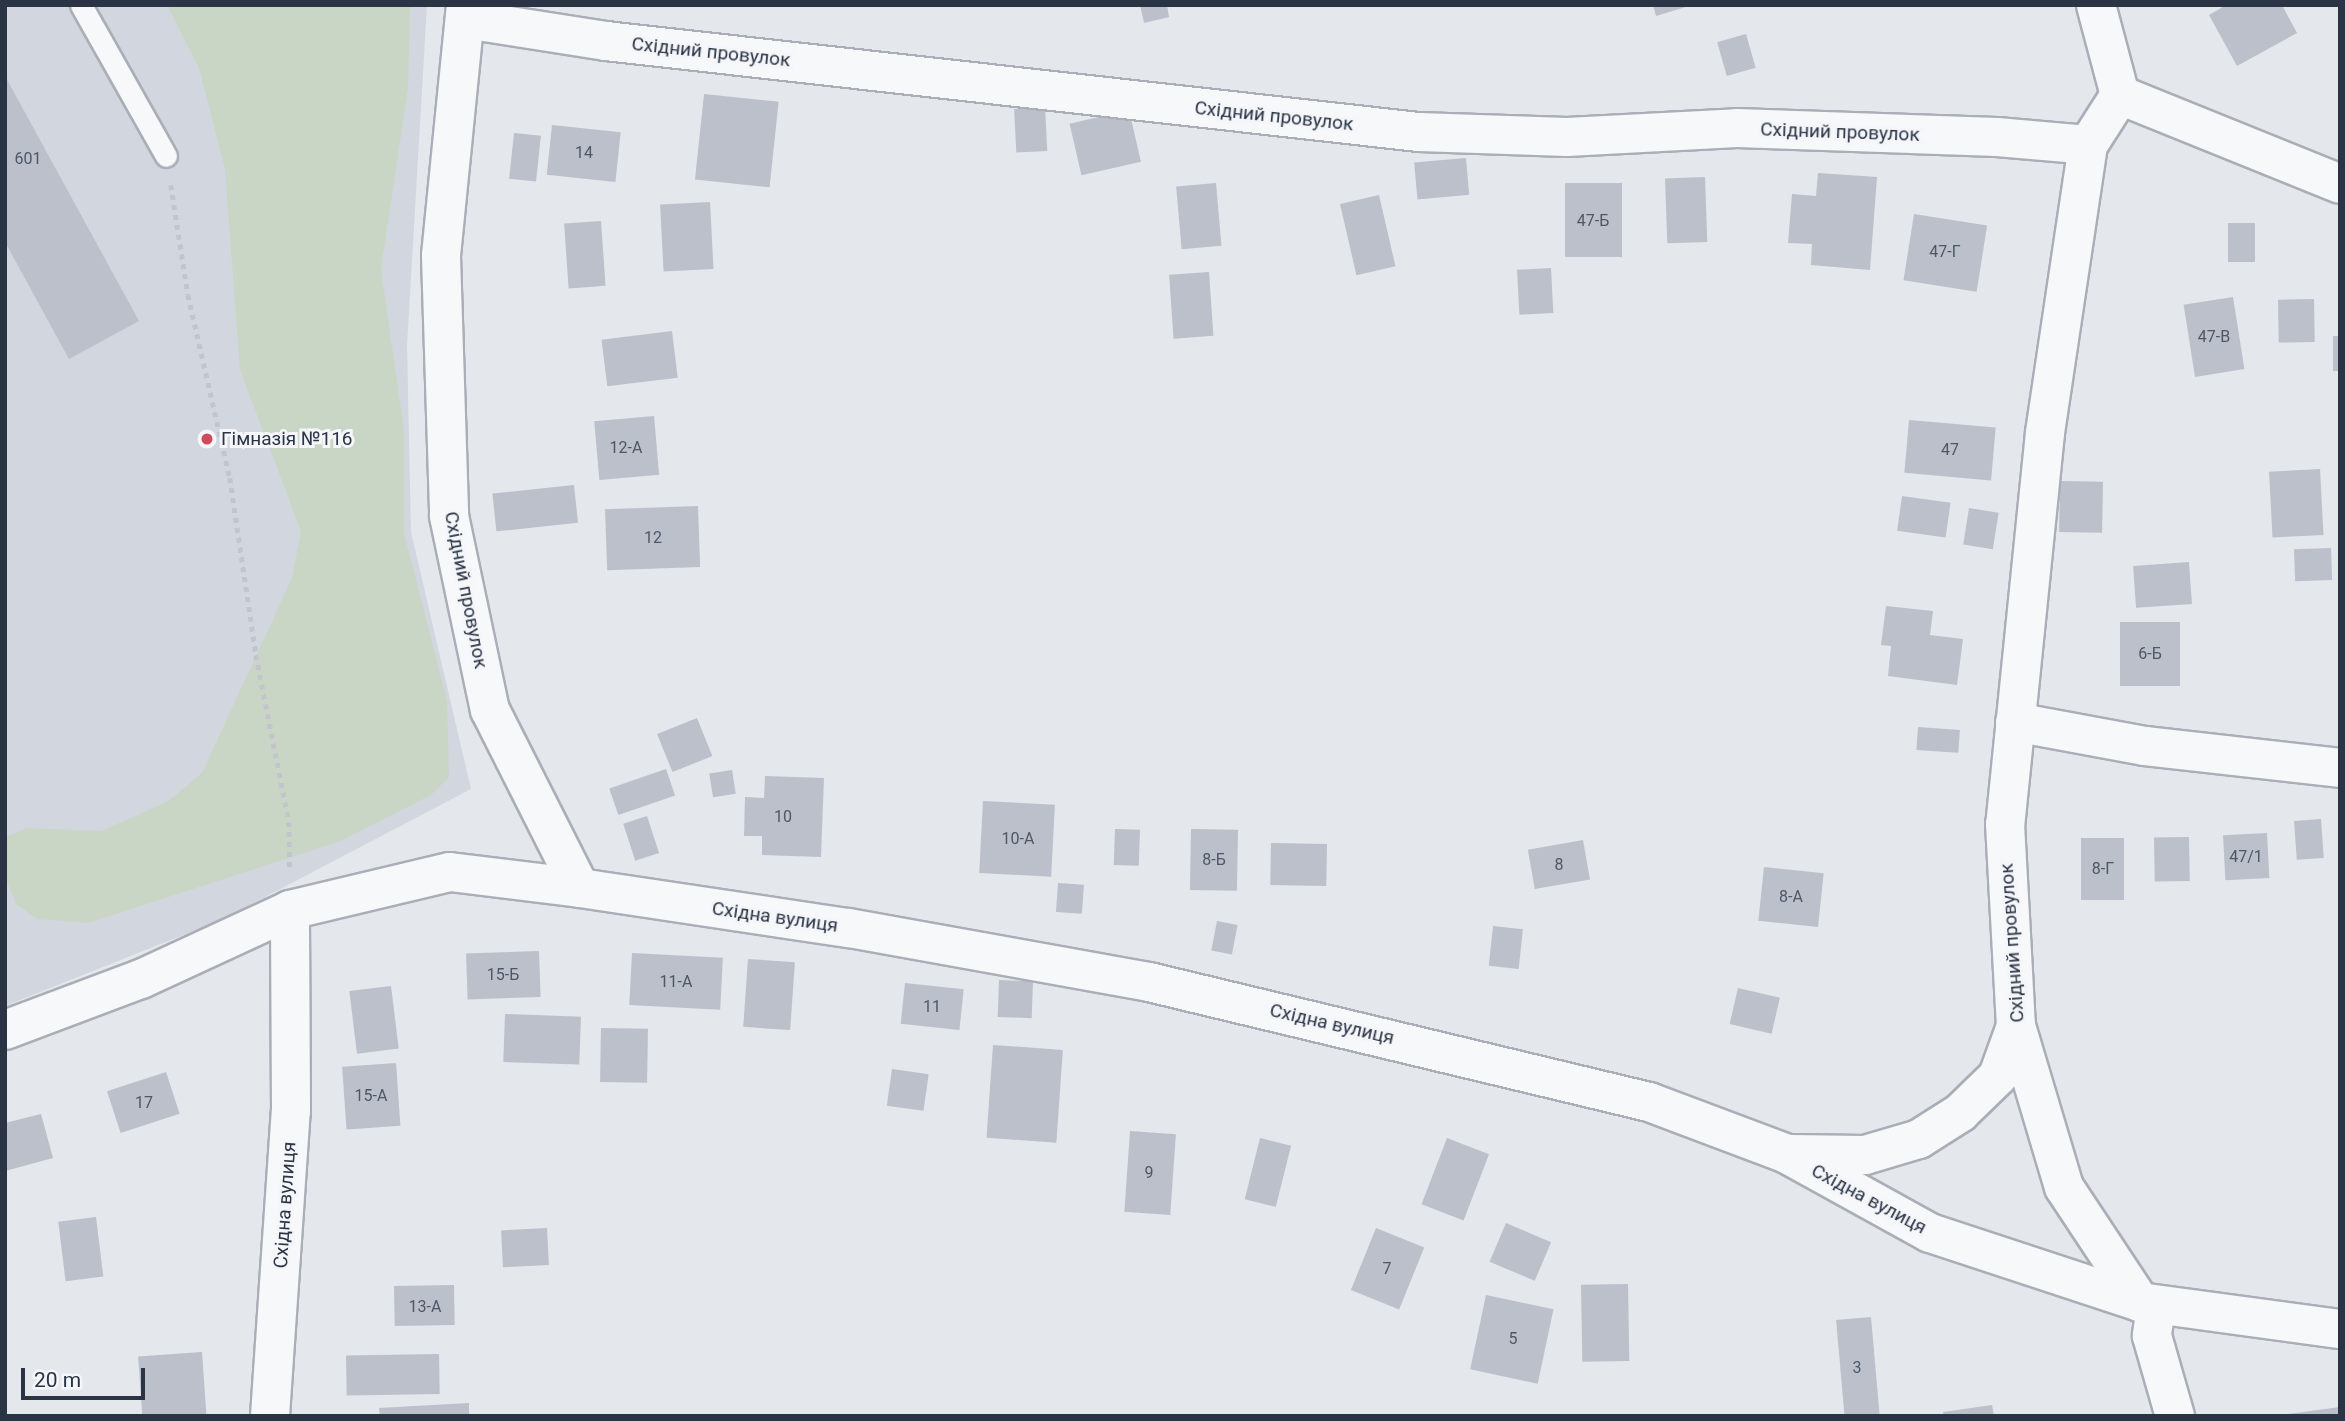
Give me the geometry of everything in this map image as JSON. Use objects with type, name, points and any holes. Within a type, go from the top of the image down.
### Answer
[{"type":"street","points":[[2095,5],[2120,95],[2340,184]]},
{"type":"street","name":"Східний провулок","points":[[580,888],[490,710],[449,516],[441,256],[466,12],[606,41],[1419,132],[1567,137],[1737,128],[1997,137],[2088,145]]},
{"type":"street","name":"Східний провулок","points":[[2120,95],[2088,145],[2045,433],[2005,824],[2016,1026],[2064,1187],[2148,1304]]},
{"type":"street","points":[[2015,722],[2145,746],[2340,768]]},
{"type":"street","name":"Східна вулиця","points":[[5,1030],[141,979],[290,910],[450,872],[580,888],[849,928],[1176,988],[1649,1102],[1787,1154],[1930,1233],[2148,1304],[2340,1329]]},
{"type":"street","name":"Східна вулиця","points":[[270,1416],[291,1111],[290,910]]},
{"type":"street","points":[[1787,1154],[1865,1156],[1919,1139],[1960,1113],[1998,1076],[2016,1026]]},
{"type":"street","points":[[2148,1304],[2152,1336],[2175,1416]]},
{"type":"lane","points":[[81,5],[166,156]]},
{"type":"path","points":[[166,156],[188,295],[230,478],[256,655],[289,822],[290,910]]},
{"type":"shaded area","name":"Гімназія №116","points":[[5,5],[427,5],[407,346],[411,532],[471,789],[221,920],[5,1006]]},
{"type":"green space","points":[[167,5],[410,5],[408,88],[381,269],[404,430],[404,533],[447,701],[449,777],[431,795],[338,842],[88,923],[37,919],[16,904],[5,876],[5,837],[27,828],[101,831],[167,802],[202,773],[292,578],[301,531],[240,370],[225,169],[199,68]]},
{"type":"building","points":[[1140,5],[1167,5],[1169,17],[1144,23]]},
{"type":"building","points":[[1653,5],[1689,5],[1689,6],[1656,16]]},
{"type":"building","points":[[2226,5],[2282,5],[2297,33],[2237,66],[2209,15]]},
{"type":"building","points":[[1746,34],[1756,68],[1727,76],[1717,42]]},
{"type":"building","points":[[5,76],[139,321],[69,359],[5,242]]},
{"type":"building","points":[[704,94],[779,102],[770,187],[695,180]]},
{"type":"building","points":[[1045,107],[1047,151],[1016,153],[1014,109]]},
{"type":"building","points":[[1129,110],[1141,162],[1081,175],[1070,124]]},
{"type":"building","points":[[552,125],[621,132],[615,182],[547,175]]},
{"type":"building","points":[[514,133],[541,136],[536,182],[509,179]]},
{"type":"building","points":[[1466,158],[1469,195],[1417,199],[1414,163]]},
{"type":"building","points":[[1818,173],[1877,177],[1870,270],[1811,265],[1812,244],[1788,243],[1792,194],[1816,196]]},
{"type":"building","points":[[1705,177],[1707,242],[1667,243],[1665,178]]},
{"type":"building","points":[[1216,183],[1221,246],[1182,249],[1176,186]]},
{"type":"building","points":[[1565,183],[1622,183],[1622,257],[1565,257]]},
{"type":"building","points":[[1379,195],[1395,266],[1356,275],[1340,204]]},
{"type":"building","points":[[710,202],[714,269],[664,272],[660,205]]},
{"type":"building","points":[[1914,214],[1987,226],[1977,292],[1904,280]]},
{"type":"building","points":[[601,221],[606,286],[569,288],[564,224]]},
{"type":"building","points":[[2228,223],[2255,223],[2255,262],[2228,262]]},
{"type":"building","points":[[1551,268],[1553,313],[1519,315],[1517,270]]},
{"type":"building","points":[[1209,272],[1213,336],[1174,339],[1169,275]]},
{"type":"building","points":[[2233,297],[2244,369],[2195,377],[2184,305]]},
{"type":"building","points":[[2314,299],[2315,342],[2279,343],[2278,300]]},
{"type":"building","points":[[672,331],[678,378],[607,386],[602,340]]},
{"type":"building","points":[[2333,336],[2340,336],[2340,371],[2333,371]]},
{"type":"building","points":[[654,416],[659,475],[599,480],[594,421]]},
{"type":"building","points":[[1909,420],[1996,428],[1991,480],[1904,473]]},
{"type":"building","points":[[2320,469],[2323,535],[2273,538],[2269,472]]},
{"type":"building","points":[[2060,481],[2103,482],[2102,533],[2059,532]]},
{"type":"building","points":[[574,485],[578,523],[496,531],[492,494]]},
{"type":"building","points":[[1902,496],[1951,503],[1946,537],[1897,531]]},
{"type":"building","points":[[698,506],[700,567],[607,570],[605,509]]},
{"type":"building","points":[[1969,508],[1999,513],[1993,549],[1963,545]]},
{"type":"building","points":[[2331,548],[2332,580],[2295,581],[2294,549]]},
{"type":"building","points":[[2189,562],[2192,604],[2136,608],[2133,566]]},
{"type":"building","points":[[1886,606],[1933,611],[1930,635],[1963,639],[1957,685],[1888,676],[1891,646],[1881,645]]},
{"type":"building","points":[[2120,622],[2180,622],[2180,686],[2120,686]]},
{"type":"building","points":[[697,718],[712,756],[672,772],[657,734]]},
{"type":"building","points":[[1918,727],[1960,730],[1958,753],[1916,750]]},
{"type":"building","points":[[666,769],[675,795],[618,815],[609,789]]},
{"type":"building","points":[[732,770],[736,794],[713,797],[709,774]]},
{"type":"building","points":[[765,776],[824,778],[821,857],[762,855],[762,836],[744,836],[745,797],[764,798]]},
{"type":"building","points":[[983,801],[1055,805],[1051,877],[979,873]]},
{"type":"building","points":[[647,816],[659,853],[635,861],[623,824]]},
{"type":"building","points":[[2321,819],[2324,858],[2297,860],[2294,821]]},
{"type":"building","points":[[1115,829],[1140,830],[1139,866],[1114,865]]},
{"type":"building","points":[[1191,829],[1238,830],[1237,891],[1190,890]]},
{"type":"building","points":[[2267,833],[2269,878],[2225,880],[2223,835]]},
{"type":"building","points":[[2189,837],[2190,881],[2155,882],[2154,838]]},
{"type":"building","points":[[2081,838],[2124,838],[2124,900],[2081,900]]},
{"type":"building","points":[[1583,840],[1590,879],[1535,889],[1528,850]]},
{"type":"building","points":[[1271,843],[1327,844],[1326,886],[1270,885]]},
{"type":"building","points":[[1764,867],[1824,873],[1818,927],[1758,921]]},
{"type":"building","points":[[1058,883],[1084,885],[1082,914],[1056,912]]},
{"type":"building","points":[[1217,921],[1238,925],[1232,954],[1211,950]]},
{"type":"building","points":[[1493,926],[1523,929],[1519,969],[1489,966]]},
{"type":"building","points":[[539,951],[541,997],[468,1000],[466,954]]},
{"type":"building","points":[[632,953],[723,958],[720,1010],[629,1005]]},
{"type":"building","points":[[748,959],[795,962],[790,1030],[743,1027]]},
{"type":"building","points":[[999,980],[1033,981],[1032,1018],[998,1017]]},
{"type":"building","points":[[905,983],[964,989],[959,1030],[901,1024]]},
{"type":"building","points":[[391,986],[399,1049],[357,1054],[349,991]]},
{"type":"building","points":[[1738,988],[1780,998],[1772,1034],[1730,1024]]},
{"type":"building","points":[[505,1014],[581,1017],[579,1065],[503,1062]]},
{"type":"building","points":[[601,1028],[648,1029],[647,1083],[600,1082]]},
{"type":"building","points":[[993,1045],[1063,1050],[1056,1143],[987,1138]]},
{"type":"building","points":[[396,1063],[400,1126],[347,1130],[342,1067]]},
{"type":"building","points":[[892,1069],[929,1074],[923,1111],[887,1106]]},
{"type":"building","points":[[166,1072],[180,1114],[121,1133],[107,1091]]},
{"type":"building","points":[[41,1114],[53,1158],[5,1171],[5,1123]]},
{"type":"building","points":[[1130,1131],[1176,1134],[1170,1215],[1124,1212]]},
{"type":"building","points":[[1260,1138],[1291,1146],[1276,1207],[1245,1199]]},
{"type":"building","points":[[1447,1138],[1489,1154],[1464,1220],[1422,1204]]},
{"type":"building","points":[[96,1217],[103,1277],[66,1281],[58,1222]]},
{"type":"building","points":[[1506,1223],[1551,1242],[1535,1281],[1490,1262]]},
{"type":"building","points":[[547,1228],[549,1265],[503,1267],[501,1230]]},
{"type":"building","points":[[1376,1228],[1424,1247],[1399,1310],[1351,1290]]},
{"type":"building","points":[[1628,1284],[1629,1361],[1582,1362],[1581,1285]]},
{"type":"building","points":[[454,1285],[455,1325],[395,1326],[394,1286]]},
{"type":"building","points":[[1486,1295],[1553,1309],[1538,1384],[1470,1369]]},
{"type":"building","points":[[1871,1317],[1880,1416],[1845,1416],[1836,1320]]},
{"type":"building","points":[[202,1352],[206,1416],[142,1416],[138,1356]]},
{"type":"building","points":[[439,1354],[440,1394],[347,1396],[346,1356]]},
{"type":"building","points":[[469,1403],[469,1416],[380,1416],[379,1408]]},
{"type":"building","points":[[1992,1405],[1994,1416],[1944,1416],[1943,1412]]},
{"type":"building","points":[[2340,1407],[2340,1416],[2288,1416],[2288,1414]]},
{"type":"place","name":"Гімназія №116","points":[[207,439]]}]
